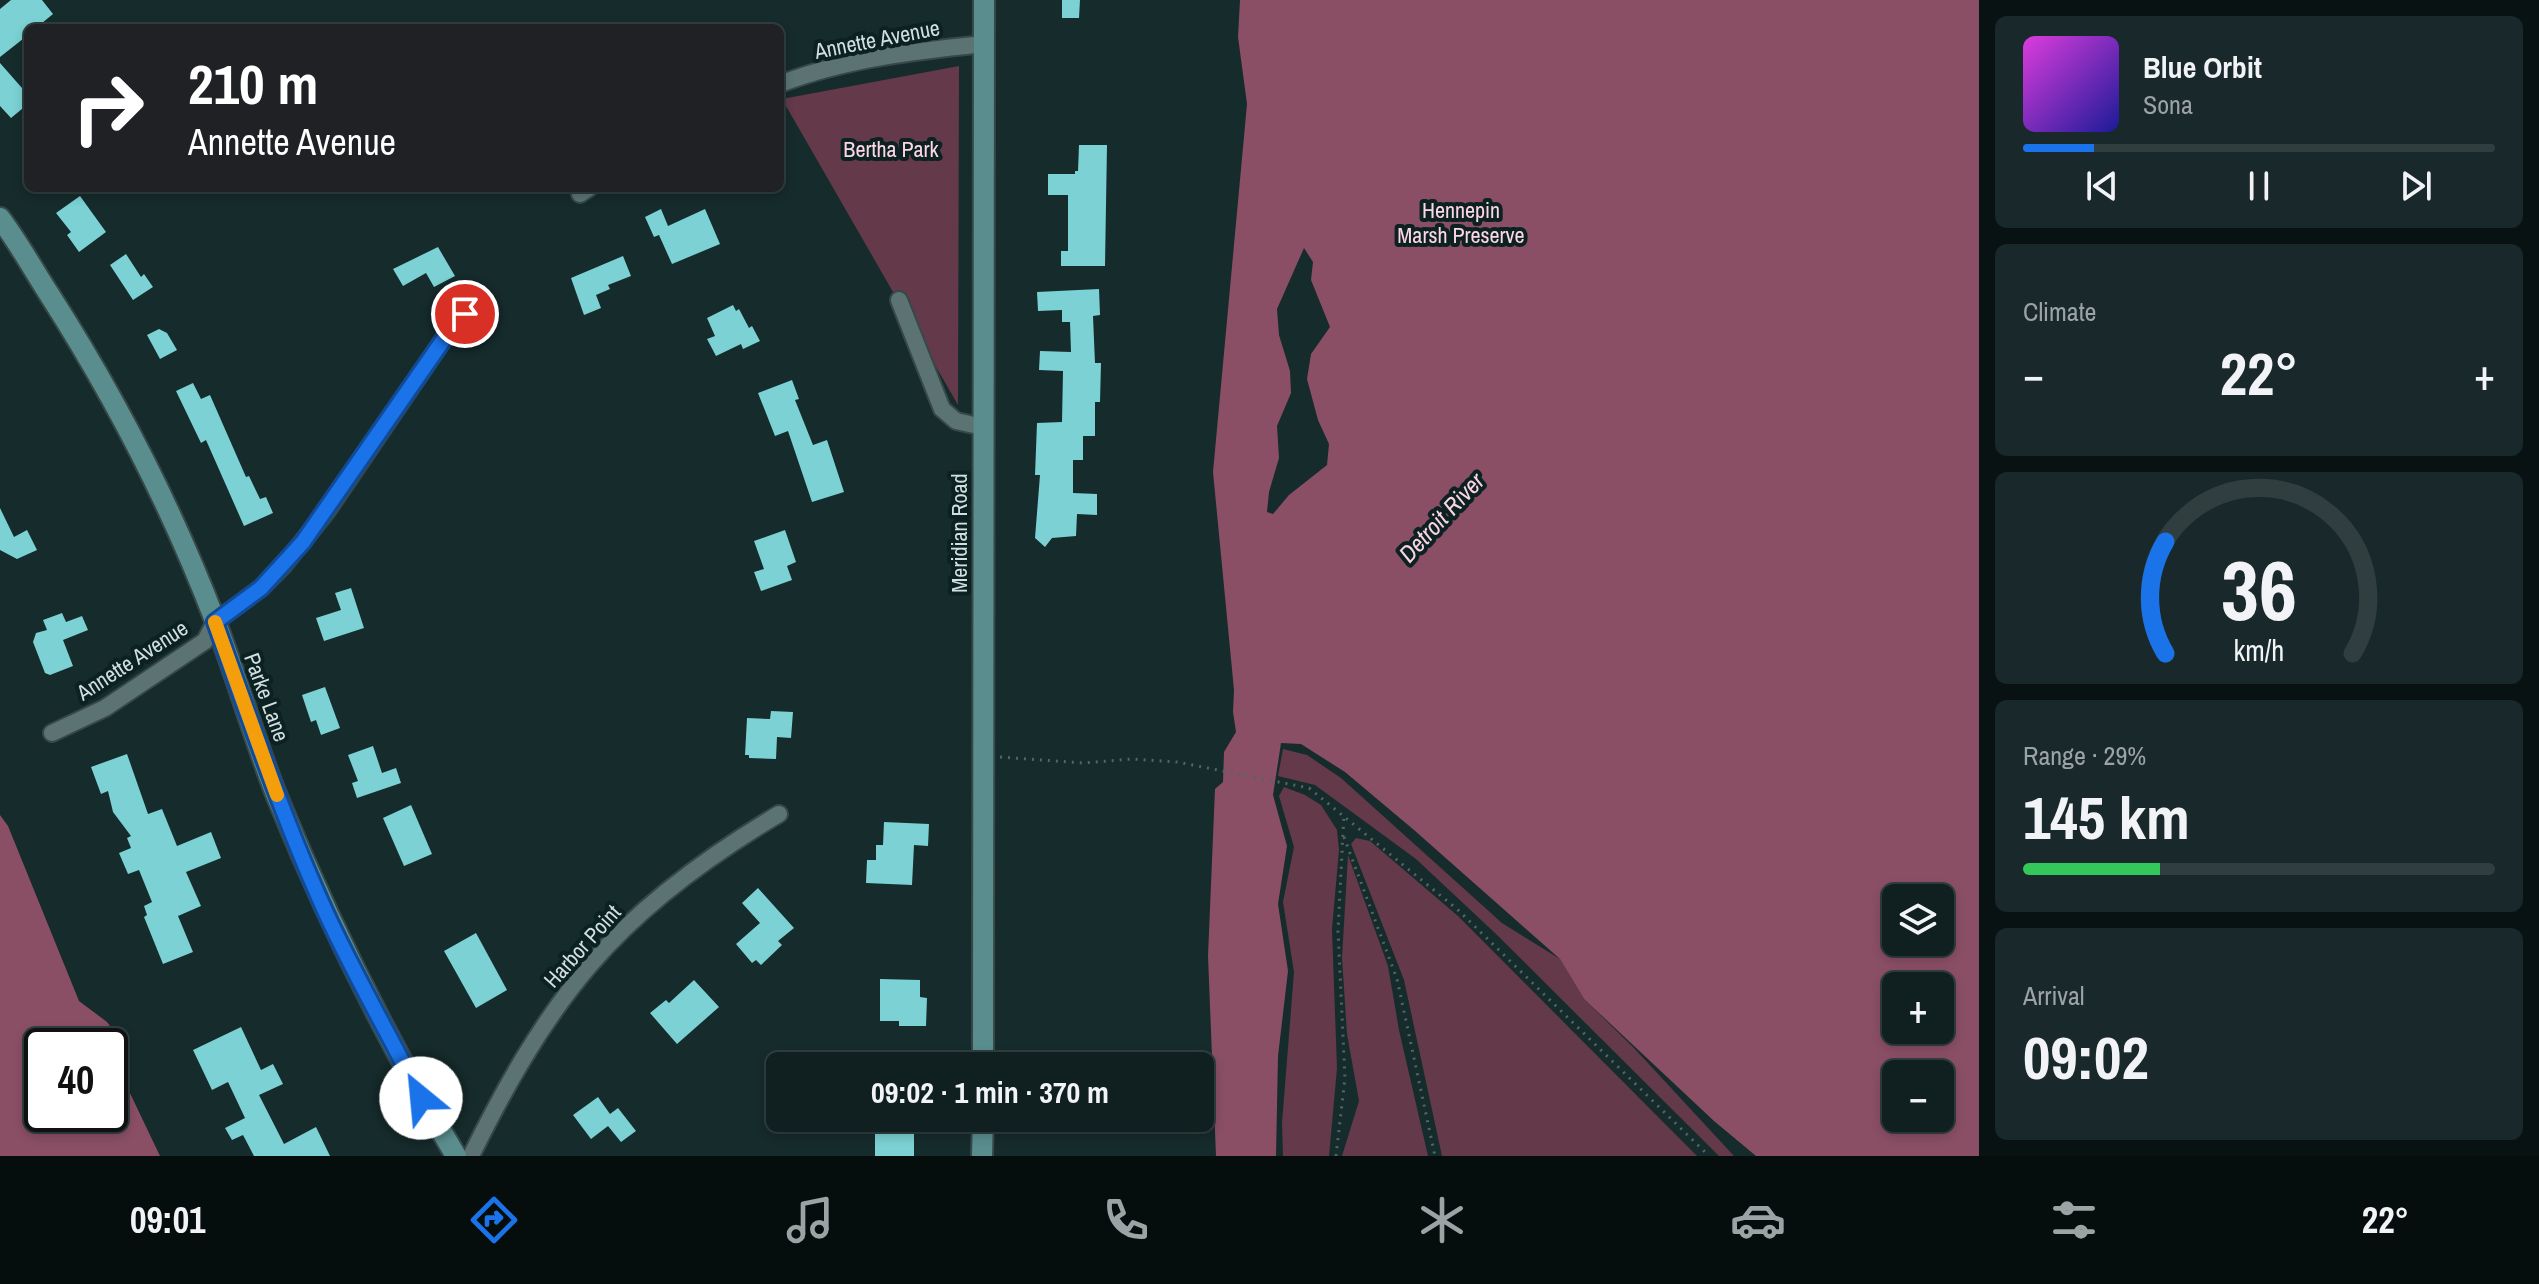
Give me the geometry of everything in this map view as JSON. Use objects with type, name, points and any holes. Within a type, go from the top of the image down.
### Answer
[{"type":"street","name":"Meridian Road","points":[[983,1052],[984,0]]},
{"type":"street","name":"Annette Avenue","points":[[784,83],[825,69],[875,58],[984,44]]},
{"type":"street","name":"Parke Lane","points":[[0,218],[67,322],[128,430],[183,545],[215,622],[277,795],[326,913],[421,1098],[456,1156]]},
{"type":"street","points":[[899,300],[942,409],[956,421],[983,427]]},
{"type":"street","name":"Annette Avenue","points":[[52,733],[105,708],[146,682],[205,641],[215,622],[261,588],[303,542],[446,336],[465,314]]},
{"type":"street","name":"Harbor Point","points":[[471,1156],[501,1095],[538,1035],[592,963],[647,908],[687,876],[728,845],[779,814]]},
{"type":"street","points":[[982,1156],[983,1132]]},
{"type":"path","points":[[1015,759],[1083,763],[1132,759],[1177,762],[1309,788],[1457,909],[1709,1156]]},
{"type":"path","points":[[1336,1156],[1345,1078],[1338,931],[1344,814]]},
{"type":"path","points":[[1344,836],[1397,979],[1435,1156]]},
{"type":"green space","name":"Bertha Park","points":[[959,66],[958,405],[784,102],[784,99]]},
{"type":"green space","points":[[1283,749],[1307,755],[1341,778],[1502,923],[1560,959],[1584,999],[1734,1156],[1719,1156],[1496,934],[1416,859],[1315,785],[1278,776]]},
{"type":"green space","points":[[1284,787],[1321,805],[1337,830],[1339,850],[1332,929],[1337,1068],[1329,1156],[1283,1156],[1282,1123],[1294,972],[1283,902],[1294,847],[1279,796]]},
{"type":"green space","points":[[1356,838],[1370,841],[1458,916],[1697,1156],[1442,1156],[1404,980],[1351,844]]},
{"type":"green space","points":[[1348,855],[1388,966],[1399,1030],[1428,1156],[1342,1156],[1359,1101],[1347,1034],[1342,958]]},
{"type":"water","name":"Detroit River","points":[[1240,0],[1979,0],[1979,1156],[1756,1156],[1714,1121],[1584,999],[1560,959],[1414,830],[1345,772],[1301,744],[1281,743],[1273,795],[1287,846],[1278,904],[1288,971],[1278,1056],[1276,1156],[1216,1156],[1208,956],[1215,789],[1223,782],[1224,752],[1236,732],[1213,472],[1247,104],[1238,37]],"holes":[[[1304,248],[1313,262],[1311,280],[1330,327],[1311,354],[1307,379],[1318,420],[1329,444],[1327,465],[1289,495],[1273,514],[1267,512],[1279,458],[1277,426],[1291,393],[1290,371],[1279,335],[1277,309]]]},
{"type":"water","points":[[0,815],[8,826],[79,1001],[112,1028],[24,1028],[24,1132],[128,1132],[128,1089],[160,1156],[0,1156]]},
{"type":"building","points":[[11,0],[42,0],[53,14],[41,24],[24,24],[24,38],[0,57],[0,9]]},
{"type":"building","points":[[1062,0],[1080,0],[1079,18],[1062,18]]},
{"type":"building","points":[[0,63],[22,88],[24,86],[24,107],[11,118],[0,106]]},
{"type":"building","points":[[1079,145],[1107,145],[1105,266],[1061,266],[1061,251],[1068,251],[1068,195],[1048,195],[1048,174],[1075,174],[1078,171]]},
{"type":"building","points":[[80,196],[106,232],[79,252],[67,235],[71,232],[56,213]]},
{"type":"building","points":[[661,209],[668,226],[705,209],[720,244],[672,264],[659,235],[654,237],[645,217]]},
{"type":"building","points":[[438,247],[455,276],[434,287],[426,273],[403,286],[393,269]]},
{"type":"building","points":[[126,254],[141,277],[144,274],[153,287],[133,300],[110,265]]},
{"type":"building","points":[[623,256],[631,276],[608,285],[610,289],[596,295],[601,308],[584,315],[571,278]]},
{"type":"building","points":[[1099,289],[1100,315],[1093,316],[1095,363],[1101,363],[1100,402],[1095,402],[1095,436],[1083,436],[1083,460],[1073,460],[1073,493],[1097,494],[1097,515],[1077,514],[1076,536],[1052,538],[1045,547],[1035,538],[1040,475],[1035,475],[1037,423],[1062,422],[1063,371],[1039,370],[1040,351],[1071,352],[1070,322],[1062,322],[1062,310],[1038,311],[1037,292]]},
{"type":"building","points":[[733,305],[736,311],[739,309],[749,328],[752,326],[760,341],[743,349],[741,344],[716,356],[707,339],[715,336],[707,318]]},
{"type":"building","points":[[159,329],[167,333],[177,350],[160,359],[147,335]]},
{"type":"building","points":[[792,380],[799,399],[795,400],[813,445],[827,440],[844,492],[812,502],[788,431],[775,436],[758,393]]},
{"type":"building","points":[[193,383],[201,399],[210,395],[246,477],[249,476],[260,499],[266,497],[273,513],[244,526],[206,440],[201,443],[176,391]]},
{"type":"building","points":[[0,508],[14,537],[27,530],[37,550],[17,559],[0,550]]},
{"type":"building","points":[[785,530],[796,562],[787,566],[792,580],[761,591],[754,572],[764,569],[754,541]]},
{"type":"building","points":[[351,588],[364,628],[324,641],[316,618],[341,610],[335,593]]},
{"type":"building","points":[[62,613],[66,622],[82,616],[88,630],[63,640],[73,666],[50,675],[45,673],[33,642],[36,633],[47,630],[43,620]]},
{"type":"building","points":[[325,687],[340,728],[321,735],[316,720],[311,722],[302,695]]},
{"type":"building","points":[[771,711],[793,712],[791,738],[777,737],[776,759],[749,758],[745,755],[747,718],[770,719]]},
{"type":"building","points":[[373,746],[382,773],[396,768],[401,783],[357,798],[352,783],[358,781],[348,755]]},
{"type":"building","points":[[127,754],[148,814],[162,809],[177,846],[211,832],[221,858],[186,872],[201,906],[178,916],[193,952],[163,964],[144,917],[147,915],[144,906],[152,902],[139,870],[128,874],[119,853],[131,848],[127,838],[131,836],[113,812],[108,791],[101,794],[91,767]]},
{"type":"building","points":[[411,805],[432,854],[404,866],[383,818]]},
{"type":"building","points":[[884,822],[929,824],[928,846],[914,845],[912,885],[866,883],[867,860],[876,860],[876,845],[883,845]]},
{"type":"building","points":[[758,888],[794,928],[778,941],[782,945],[761,965],[756,960],[752,963],[736,944],[760,923],[742,903]]},
{"type":"building","points":[[476,933],[507,990],[476,1008],[444,951]]},
{"type":"building","points":[[880,979],[920,980],[920,997],[927,998],[926,1026],[899,1026],[899,1021],[880,1021]]},
{"type":"building","points":[[694,980],[719,1007],[677,1044],[650,1013],[666,1000],[669,1003]]},
{"type":"building","points":[[241,1027],[261,1070],[273,1064],[283,1084],[259,1095],[284,1144],[316,1127],[330,1156],[254,1156],[243,1135],[232,1140],[225,1128],[245,1118],[228,1082],[212,1090],[193,1050]]},
{"type":"building","points":[[598,1097],[610,1114],[618,1108],[636,1131],[621,1142],[608,1126],[591,1139],[573,1115]]},
{"type":"building","points":[[875,1132],[914,1132],[914,1156],[875,1156]]},
{"type":"slow traffic","points":[[215,622],[277,795]]},
{"type":"route","points":[[421,1098],[326,913],[277,795],[215,622],[261,588],[303,542],[446,336],[465,314]]},
{"type":"park label","name":"Hennepin Marsh Preserve","points":[[1461,222]]}]
